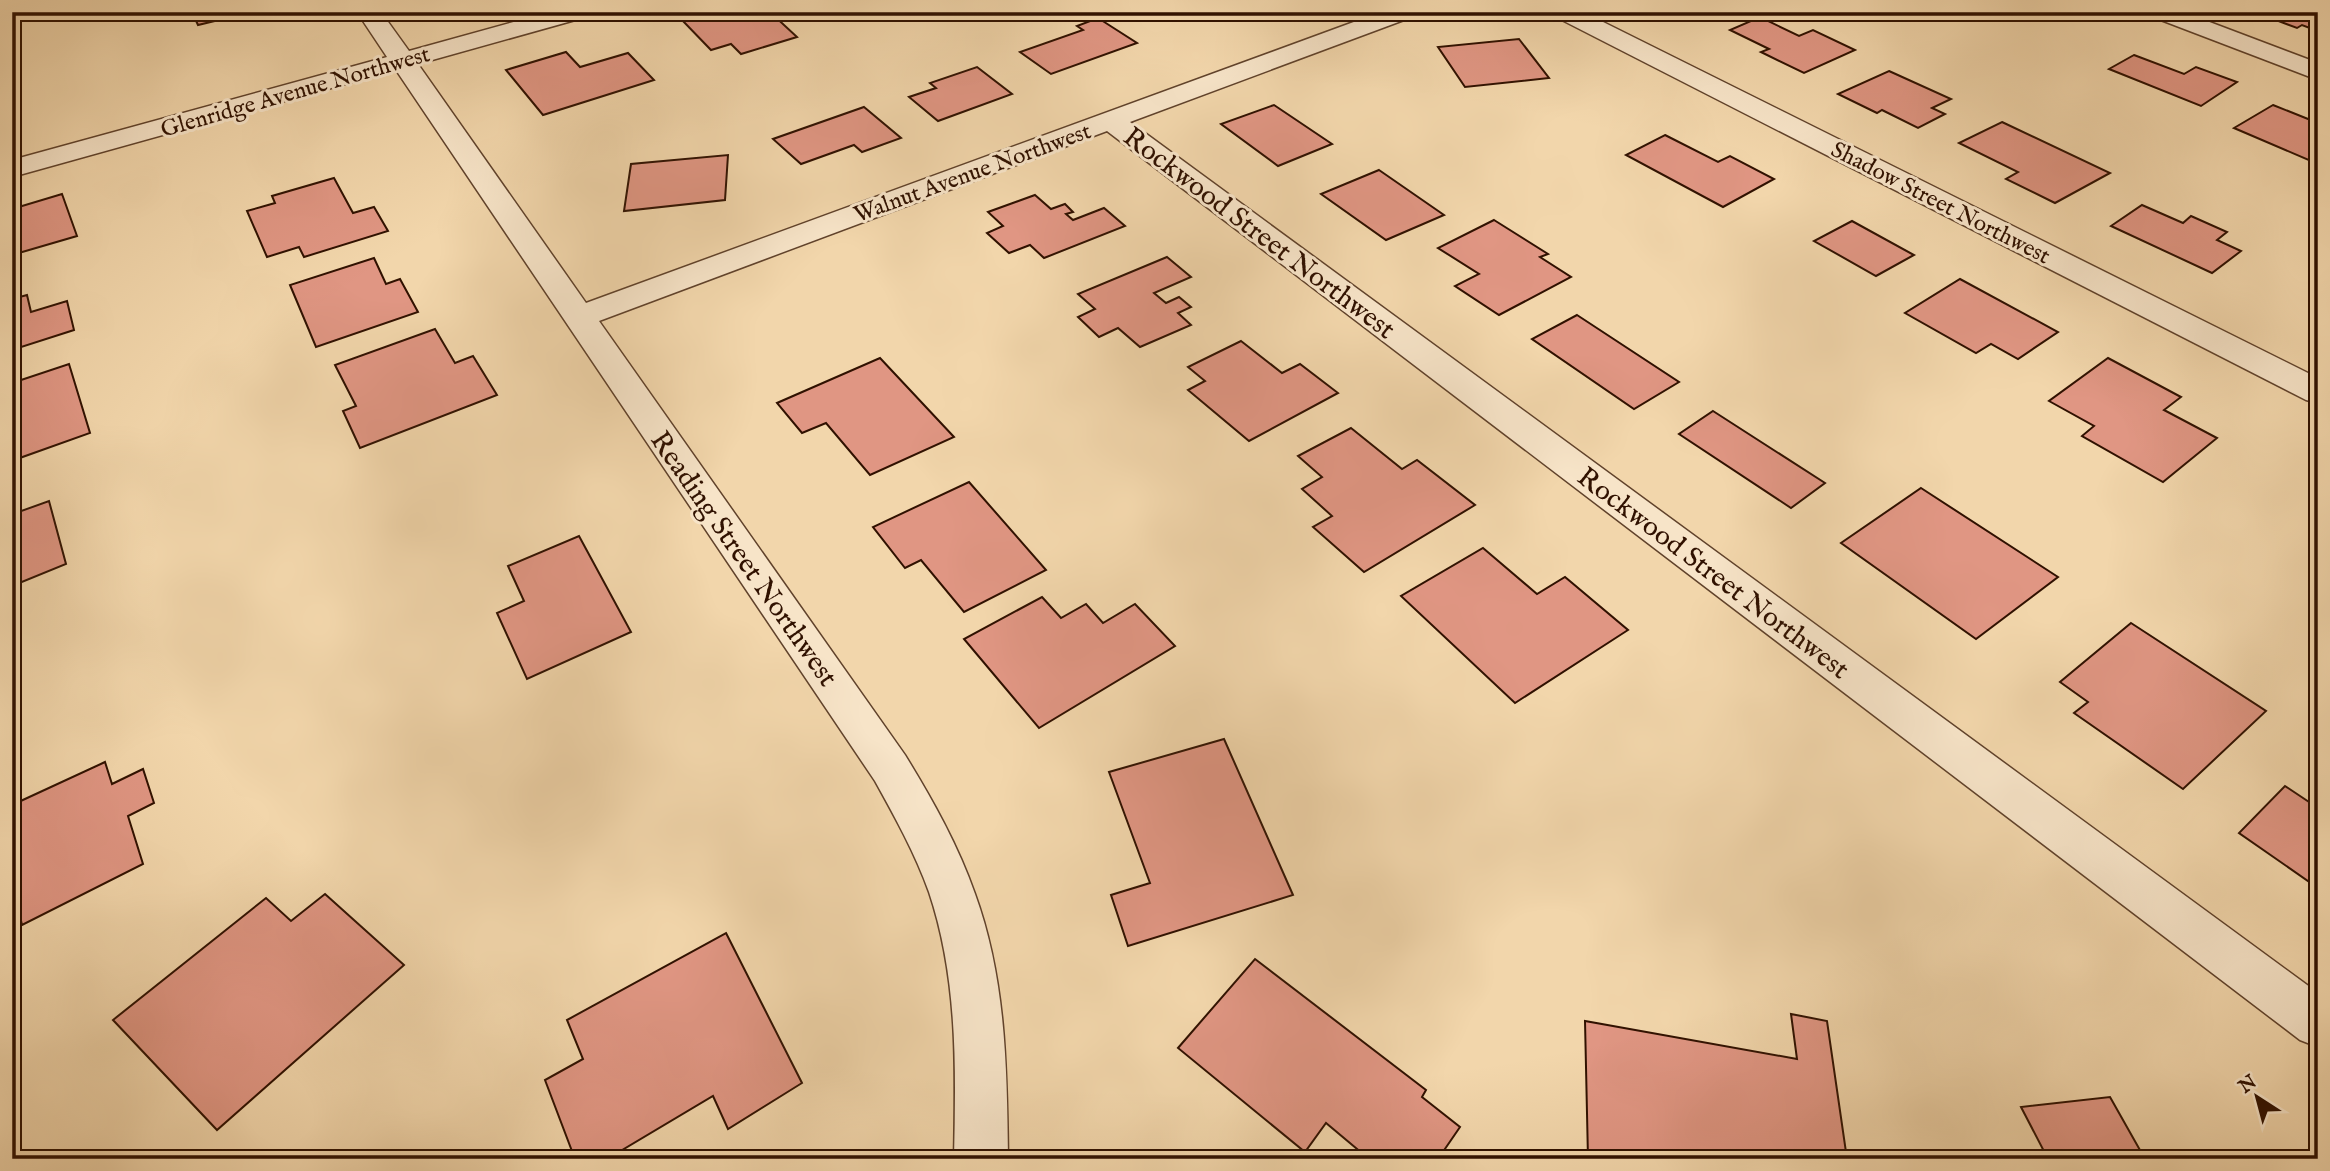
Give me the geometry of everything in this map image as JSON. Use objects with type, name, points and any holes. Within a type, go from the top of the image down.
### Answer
[{"type":"street","name":"Reading Street Northwest","points":[[369,12],[890,768],[925,827],[953,895],[972,973],[982,1060],[981,1159]]},
{"type":"street","name":"Glenridge Avenue Northwest","points":[[12,169],[578,12]]},
{"type":"street","name":"Walnut Avenue Northwest","points":[[579,317],[1404,12]]},
{"type":"street","name":"Shadow Street Northwest","points":[[1564,12],[2318,392]]},
{"type":"street","points":[[2161,12],[2318,72]]},
{"type":"street","name":"Rockwood Street Northwest","points":[[1111,121],[2318,1023]]},
{"type":"building","points":[[192,12],[252,12],[198,25]]},
{"type":"building","points":[[699,12],[770,12],[797,37],[741,54],[731,44],[711,50],[680,18]]},
{"type":"building","points":[[2255,12],[2318,12],[2318,31],[2302,25],[2297,28]]},
{"type":"building","points":[[1760,17],[1799,36],[1813,30],[1855,50],[1804,73],[1761,52],[1769,49],[1730,30]]},
{"type":"building","points":[[1098,18],[1137,43],[1051,74],[1020,52],[1083,30],[1077,26]]},
{"type":"building","points":[[1519,39],[1549,78],[1465,87],[1438,47]]},
{"type":"building","points":[[566,52],[580,67],[628,53],[654,80],[543,115],[506,70]]},
{"type":"building","points":[[2134,55],[2184,74],[2196,67],[2237,82],[2201,106],[2109,69]]},
{"type":"building","points":[[977,67],[1012,94],[938,121],[909,97],[936,88],[930,83]]},
{"type":"building","points":[[1889,71],[1951,99],[1932,108],[1945,114],[1918,128],[1882,110],[1877,113],[1838,94]]},
{"type":"building","points":[[1274,105],[1332,144],[1278,166],[1221,124]]},
{"type":"building","points":[[2273,105],[2318,123],[2318,164],[2234,128]]},
{"type":"building","points":[[864,107],[901,138],[862,152],[854,145],[801,164],[773,139]]},
{"type":"building","points":[[2002,122],[2110,173],[2055,203],[2006,179],[2018,172],[1959,143]]},
{"type":"building","points":[[1665,135],[1718,162],[1730,156],[1774,179],[1723,207],[1626,155]]},
{"type":"building","points":[[728,155],[725,200],[624,211],[631,164]]},
{"type":"building","points":[[1379,170],[1444,215],[1386,240],[1321,194]]},
{"type":"building","points":[[334,178],[353,213],[374,207],[388,231],[304,257],[299,247],[267,257],[247,211],[275,203],[272,196]]},
{"type":"building","points":[[62,194],[77,236],[12,255],[12,209]]},
{"type":"building","points":[[1035,195],[1051,209],[1065,204],[1073,212],[1066,214],[1073,220],[1104,208],[1125,226],[1044,258],[1030,245],[1009,253],[987,233],[1003,226],[988,212]]},
{"type":"building","points":[[2142,205],[2183,223],[2191,216],[2227,232],[2217,240],[2241,251],[2212,273],[2111,226]]},
{"type":"building","points":[[1494,220],[1548,254],[1540,257],[1571,277],[1499,315],[1455,286],[1479,274],[1438,248]]},
{"type":"building","points":[[1852,221],[1914,255],[1876,276],[1814,241]]},
{"type":"building","points":[[1167,257],[1191,277],[1154,293],[1166,303],[1179,297],[1191,307],[1178,313],[1191,325],[1140,347],[1118,328],[1099,337],[1078,317],[1095,309],[1078,294]]},
{"type":"building","points":[[374,258],[386,284],[400,279],[418,312],[316,347],[290,285]]},
{"type":"building","points":[[1960,279],[2058,332],[2018,359],[1991,344],[1976,353],[1905,313]]},
{"type":"building","points":[[27,295],[31,312],[67,301],[74,330],[12,350],[12,299]]},
{"type":"building","points":[[1577,315],[1679,382],[1634,409],[1532,339]]},
{"type":"building","points":[[435,329],[455,363],[473,356],[497,395],[360,448],[343,411],[356,406],[335,365]]},
{"type":"building","points":[[1241,341],[1282,373],[1300,364],[1338,393],[1249,441],[1188,390],[1205,381],[1188,367]]},
{"type":"building","points":[[880,358],[954,437],[870,475],[826,423],[802,433],[777,403]]},
{"type":"building","points":[[2108,358],[2181,397],[2164,410],[2217,438],[2163,482],[2082,436],[2094,426],[2049,401]]},
{"type":"building","points":[[69,364],[90,433],[17,459],[20,470],[12,473],[12,383]]},
{"type":"building","points":[[1713,411],[1825,483],[1791,508],[1679,434]]},
{"type":"building","points":[[1351,428],[1402,469],[1417,460],[1475,505],[1364,572],[1313,527],[1332,516],[1302,489],[1322,477],[1298,456]]},
{"type":"building","points":[[969,482],[1046,570],[964,612],[921,560],[905,568],[873,527]]},
{"type":"building","points":[[1921,488],[2058,577],[1976,639],[1841,543]]},
{"type":"building","points":[[49,501],[66,564],[12,586],[12,510],[13,514]]},
{"type":"building","points":[[579,536],[631,632],[527,679],[497,613],[524,601],[508,566]]},
{"type":"building","points":[[1483,548],[1537,594],[1565,577],[1628,630],[1515,703],[1401,596]]},
{"type":"building","points":[[1042,597],[1061,618],[1086,604],[1103,623],[1135,604],[1175,646],[1039,728],[964,639]]},
{"type":"building","points":[[2131,623],[2266,711],[2183,789],[2074,713],[2088,702],[2060,682]]},
{"type":"building","points":[[1224,739],[1293,895],[1128,946],[1111,895],[1150,883],[1109,772]]},
{"type":"building","points":[[105,762],[112,784],[143,769],[154,803],[128,816],[143,864],[22,925],[12,884],[12,805]]},
{"type":"building","points":[[2285,786],[2318,808],[2318,888],[2239,833]]},
{"type":"building","points":[[325,894],[404,965],[217,1130],[113,1020],[266,898],[291,921]]},
{"type":"building","points":[[726,933],[802,1083],[728,1129],[713,1096],[607,1159],[575,1159],[545,1080],[583,1059],[567,1020]]},
{"type":"building","points":[[1255,959],[1426,1090],[1422,1097],[1460,1127],[1438,1159],[1369,1159],[1326,1123],[1305,1152],[1178,1048]]},
{"type":"building","points":[[1791,1014],[1827,1021],[1847,1159],[1588,1159],[1585,1021],[1797,1059]]},
{"type":"building","points":[[2110,1097],[2145,1159],[2048,1159],[2021,1107]]}]
